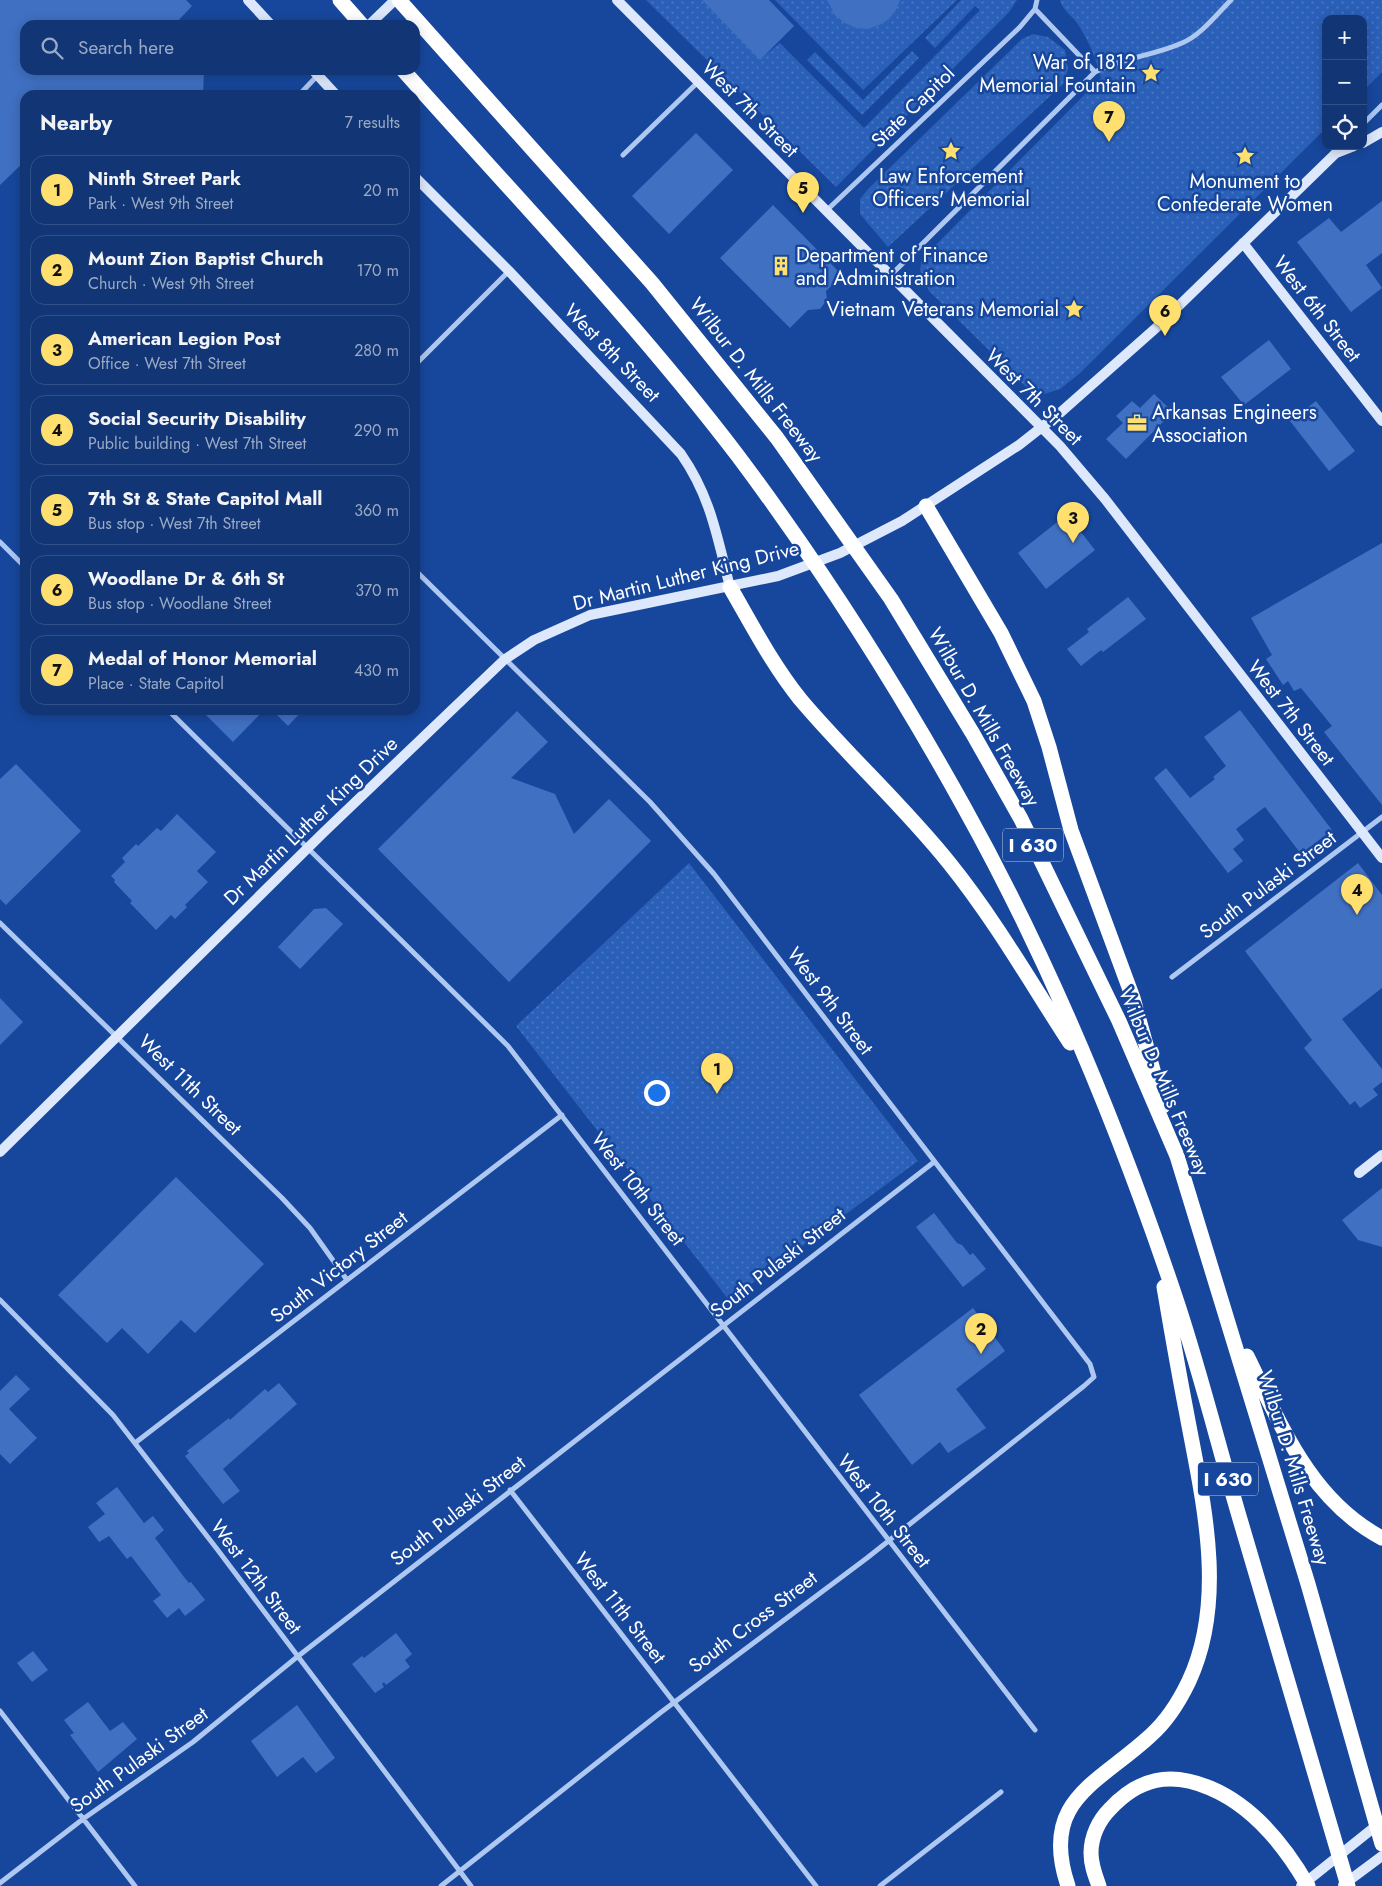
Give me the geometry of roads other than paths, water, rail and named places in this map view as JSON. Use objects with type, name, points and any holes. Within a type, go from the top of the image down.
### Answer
[{"type":"highway","points":[[340,0],[358,20]]},
{"type":"highway","name":"Wilbur D. Mills Freeway","points":[[397,0],[415,20]]},
{"type":"highway","name":"Wilbur D. Mills Freeway","points":[[420,26],[652,283],[732,380],[815,488],[876,577],[951,696],[1021,819],[1119,1022],[1177,1156],[1228,1318],[1382,1844]]},
{"type":"highway","name":"I 630","points":[[407,75],[620,312],[699,407],[773,505],[889,679],[965,808],[1059,997],[1093,1077],[1156,1241],[1180,1311],[1348,1886]]},
{"type":"highway","points":[[926,506],[1001,633],[1034,701],[1049,747],[1071,830],[1133,998],[1177,1156]]},
{"type":"highway","points":[[730,587],[768,655],[800,698],[850,756],[922,831],[986,911],[1093,1077]]},
{"type":"highway","points":[[1068,1886],[1060,1857],[1059,1838],[1071,1807],[1084,1789],[1149,1738],[1172,1712],[1197,1661],[1207,1614],[1208,1553],[1198,1471],[1156,1241]]},
{"type":"highway","points":[[1228,1318],[1298,1457],[1342,1511],[1382,1538]]},
{"type":"highway","points":[[1099,1886],[1091,1854],[1098,1824],[1103,1816],[1130,1789],[1159,1780],[1181,1780],[1203,1785],[1224,1795],[1247,1811],[1269,1831],[1286,1852],[1308,1886]]},
{"type":"street","points":[[248,0],[266,20]]},
{"type":"street","points":[[375,20],[397,0]]},
{"type":"street","name":"West 7th Street","points":[[617,0],[1042,427],[1105,499],[1382,858]]},
{"type":"street","points":[[1037,0],[1035,9],[1095,72]]},
{"type":"street","points":[[890,276],[1095,72],[1115,62],[1183,43],[1202,29],[1231,0]]},
{"type":"street","name":"State Capitol","points":[[826,211],[1035,9]]},
{"type":"street","points":[[303,90],[316,75]]},
{"type":"street","points":[[320,75],[332,90]]},
{"type":"street","points":[[623,155],[698,82]]},
{"type":"street","points":[[1367,120],[1382,105]]},
{"type":"street","points":[[1367,141],[1382,132]]},
{"type":"street","name":"Dr Martin Luther King Drive","points":[[0,1152],[308,848],[504,660],[534,640],[590,615],[778,576],[840,553],[902,521],[1019,444],[1129,354],[1339,150]]},
{"type":"street","name":"West 8th Street","points":[[420,182],[509,271],[681,454],[698,478],[705,495],[730,587]]},
{"type":"street","name":"West 6th Street","points":[[1243,243],[1382,421]]},
{"type":"street","points":[[420,360],[509,271]]},
{"type":"street","points":[[0,542],[20,562]]},
{"type":"street","name":"West 9th Street","points":[[420,575],[650,802],[714,874],[1090,1364],[1094,1377],[1086,1385]]},
{"type":"street","name":"West 10th Street","points":[[173,715],[286,829],[308,848],[486,1022],[508,1046],[1035,1730]]},
{"type":"street","name":"South Pulaski Street","points":[[1172,977],[1382,817]]},
{"type":"street","name":"West 11th Street","points":[[0,923],[118,1035],[282,1198],[310,1228],[348,1280]]},
{"type":"street","name":"South Victory Street","points":[[135,1443],[562,1115]]},
{"type":"street","points":[[1359,1173],[1382,1155]]},
{"type":"street","name":"South Pulaski Street","points":[[0,1883],[83,1819],[193,1742],[297,1657],[510,1490],[934,1162]]},
{"type":"street","name":"West 12th Street","points":[[0,1300],[96,1396],[135,1443],[471,1886]]},
{"type":"street","name":"South Cross Street","points":[[441,1886],[674,1703],[888,1541],[1086,1385]]},
{"type":"street","name":"West 11th Street","points":[[510,1490],[816,1886]]},
{"type":"street","points":[[0,1711],[134,1886]]},
{"type":"street","points":[[880,1886],[1001,1792]]},
{"type":"street","points":[[1300,1886],[1382,1821]]},
{"type":"street","points":[[1343,1886],[1382,1856]]},
{"type":"place","name":"War of 1812 Memorial Fountain","points":[[1151,73]]},
{"type":"place","name":"Medal of Honor Memorial","points":[[1109,142]]},
{"type":"place","name":"Law Enforcement Officers' Memorial","points":[[951,151]]},
{"type":"place","name":"Monument to Confederate Women","points":[[1245,156]]},
{"type":"place","name":"7th St & State Capitol Mall","points":[[803,213]]},
{"type":"place","name":"Department of Finance and Administration","points":[[781,266]]},
{"type":"place","name":"Vietnam Veterans Memorial","points":[[1074,309]]},
{"type":"place","name":"Woodlane Dr & 6th St","points":[[1165,336]]},
{"type":"place","name":"Arkansas Engineers Association","points":[[1137,423]]},
{"type":"place","name":"American Legion Post","points":[[1073,543]]},
{"type":"place","name":"Social Security Disability","points":[[1357,915]]},
{"type":"place","name":"Ninth Street Park","points":[[717,1094]]},
{"type":"place","name":"Mount Zion Baptist Church","points":[[981,1354]]}]
